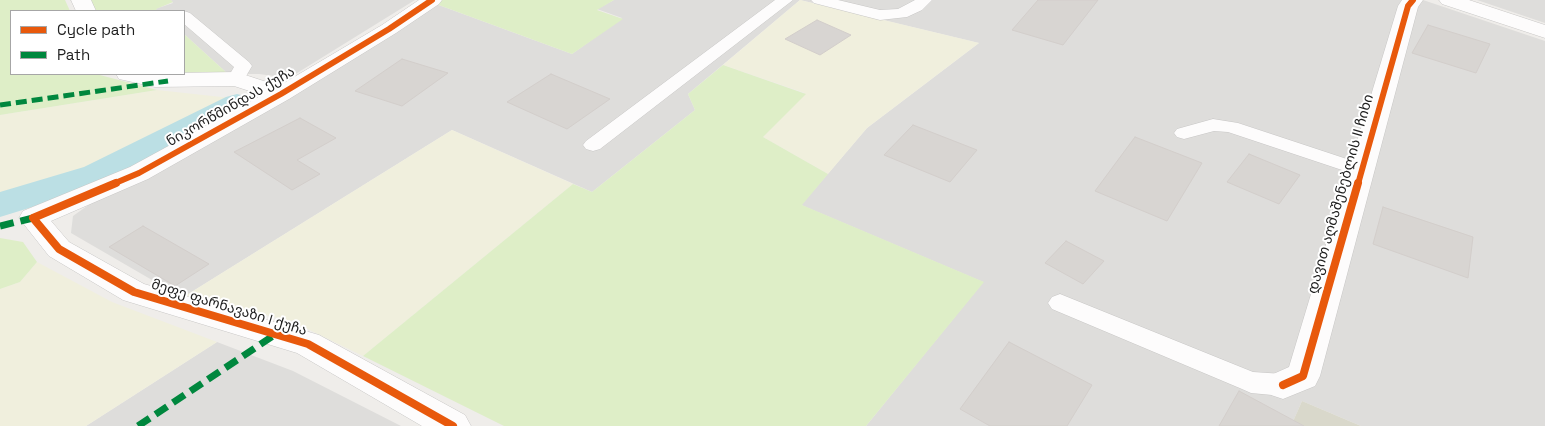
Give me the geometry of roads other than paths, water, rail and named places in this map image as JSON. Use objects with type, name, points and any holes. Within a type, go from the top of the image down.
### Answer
[{"type":"street","name":"ნიკორწმინდას ქუჩა","points":[[33,218],[139,173],[281,94],[389,29],[432,0]]},
{"type":"street","name":"დავით აღმაშენებლის II ჩიხი","points":[[1284,385],[1302,376],[1408,6],[1413,0]]},
{"type":"street","points":[[1449,0],[1545,32]]},
{"type":"street","points":[[132,75],[155,80],[236,79],[281,94]]},
{"type":"street","name":"მეფე ფარნავაზი I ქუჩა","points":[[33,218],[60,250],[134,292],[308,344],[453,426]]},
{"type":"lane","points":[[593,145],[785,0]]},
{"type":"lane","points":[[819,0],[880,15],[901,14],[916,7],[924,0]]},
{"type":"lane","points":[[185,17],[243,66],[236,79]]},
{"type":"lane","points":[[1184,133],[1213,125],[1231,127],[1361,170]]},
{"type":"lane","points":[[1060,303],[1251,382],[1284,385]]},
{"type":"waterway","points":[[0,205],[97,175],[237,104]]}]
